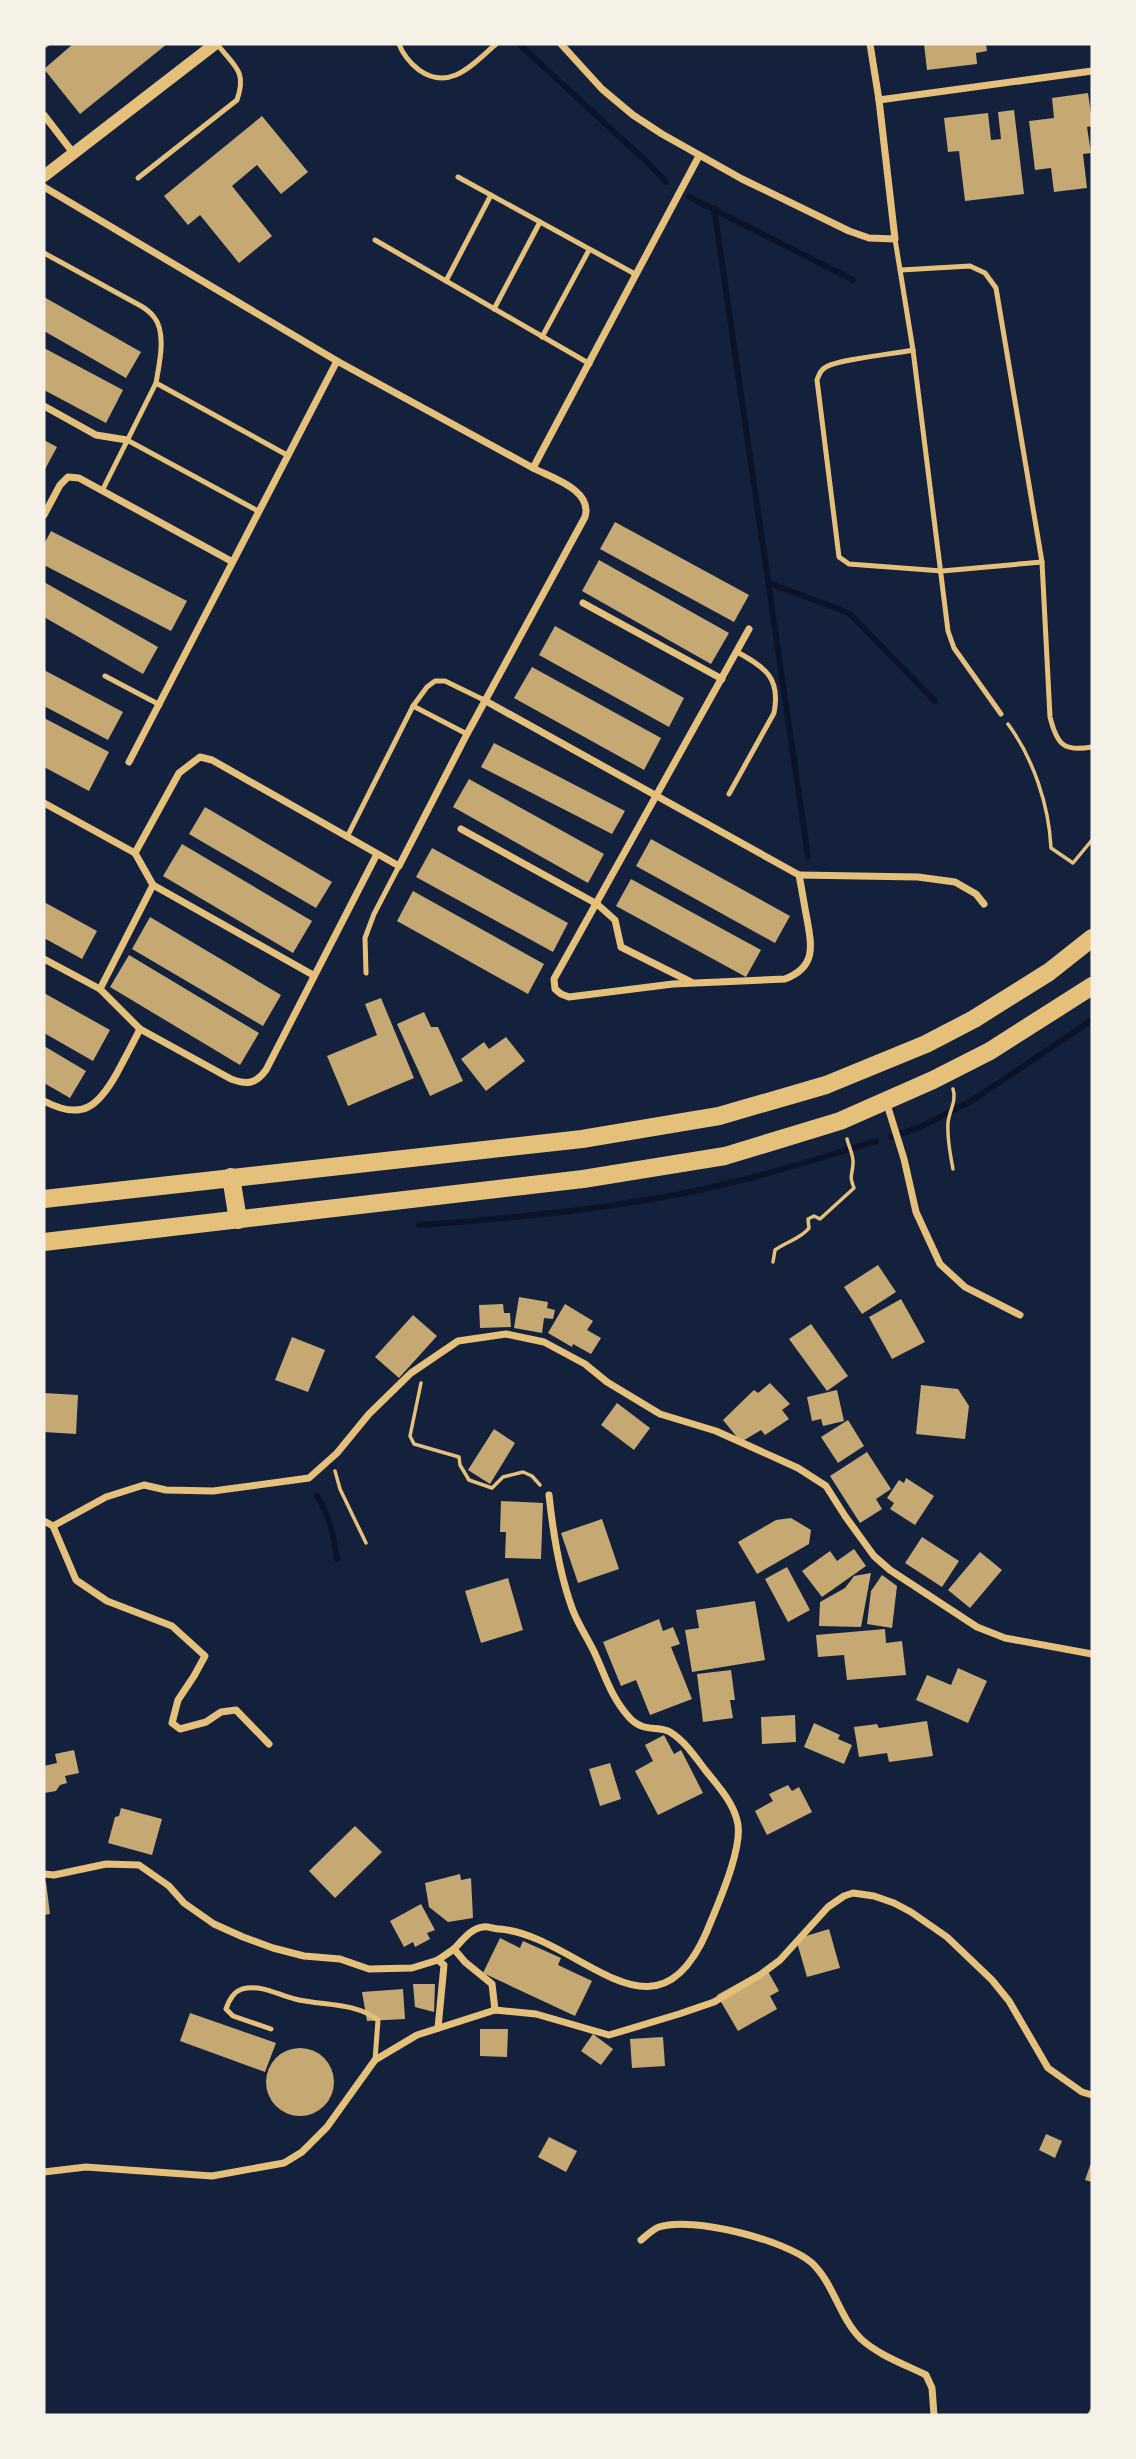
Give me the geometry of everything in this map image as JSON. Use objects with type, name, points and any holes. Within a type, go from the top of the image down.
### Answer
[{"type":"main road","points":[[44,1199],[582,1139],[732,1112],[826,1085],[926,1044],[974,1019],[1049,972],[1092,937]]},
{"type":"main road","points":[[44,1242],[583,1179],[725,1156],[840,1121],[886,1101],[990,1052],[1092,986]]},
{"type":"main road","points":[[231,1177],[238,1220]]},
{"type":"street","points":[[44,176],[75,155],[216,44]]},
{"type":"street","points":[[561,44],[602,89],[633,115],[699,156],[849,231],[869,238],[895,239],[870,44]]},
{"type":"street","points":[[879,100],[1092,71]]},
{"type":"street","points":[[44,115],[75,155]]},
{"type":"street","points":[[533,468],[699,156]]},
{"type":"street","points":[[44,187],[337,361],[578,492],[585,499],[588,508],[484,700],[399,866],[212,760],[200,757],[178,773],[135,853]]},
{"type":"street","points":[[129,762],[337,361]]},
{"type":"street","points":[[44,406],[96,435],[127,440]]},
{"type":"street","points":[[44,515],[60,485],[68,477],[79,478],[231,561]]},
{"type":"street","points":[[583,603],[722,679]]},
{"type":"street","points":[[749,629],[554,979],[555,989],[569,997],[692,983],[785,979],[796,975],[811,956],[799,875]]},
{"type":"street","points":[[484,700],[799,875],[918,877],[955,881],[975,894],[984,904]]},
{"type":"street","points":[[44,803],[135,853],[153,885],[313,975]]},
{"type":"street","points":[[461,829],[597,904],[615,920],[621,947],[692,983]]},
{"type":"street","points":[[44,959],[100,989],[140,1029],[231,1079],[244,1084],[253,1083],[266,1070],[377,854]]},
{"type":"street","points":[[100,989],[153,885]]},
{"type":"street","points":[[44,1101],[61,1111],[77,1111],[93,1106],[106,1093],[140,1029]]},
{"type":"street","points":[[886,1101],[904,1159],[916,1212],[940,1264],[965,1287],[1020,1315]]},
{"type":"street","points":[[53,1526],[106,1497],[144,1485],[166,1490],[213,1491],[309,1478],[337,1453],[369,1414],[411,1373],[458,1341],[506,1334],[544,1342],[585,1364],[607,1382],[660,1414],[716,1431],[798,1468],[826,1486],[874,1556],[890,1570],[977,1627],[1005,1638],[1092,1654]]},
{"type":"street","points":[[44,1874],[54,1875],[106,1864],[139,1865],[214,1924],[273,1948],[304,1956],[340,1959],[369,1969],[412,1968],[438,1960],[454,1949],[469,1933],[484,1926],[513,1930],[541,1939],[631,1986],[650,1987],[669,1983],[695,1958],[739,1839],[738,1822],[728,1798],[688,1747],[669,1731],[648,1730],[630,1719],[610,1693],[597,1658],[573,1610],[552,1531],[549,1494]]},
{"type":"street","points":[[44,1521],[53,1526],[76,1580],[107,1601],[172,1626],[205,1656],[177,1700],[172,1723],[180,1729],[206,1722],[221,1712],[236,1710],[269,1744]]},
{"type":"street","points":[[44,2172],[86,2167],[212,2176],[284,2163],[302,2152],[327,2127],[375,2060],[417,2035],[495,2010],[536,2014],[609,2035],[713,2002],[780,1960],[828,1907],[853,1893],[874,1896],[911,1912],[947,1937],[1009,2001],[1048,2068],[1082,2092],[1092,2095]]},
{"type":"street","points":[[454,1949],[465,1962],[492,1984],[495,2010]]},
{"type":"street","points":[[438,1960],[444,1965],[438,2028]]},
{"type":"street","points":[[641,2240],[658,2227],[716,2227],[783,2247],[811,2263],[830,2287],[845,2318],[859,2337],[876,2351],[926,2375],[932,2388],[934,2415]]},
{"type":"lane","points":[[138,178],[237,100],[243,84],[241,74],[216,44]]},
{"type":"lane","points":[[399,44],[414,66],[425,75],[439,80],[453,78],[496,44]]},
{"type":"lane","points":[[458,177],[635,274]]},
{"type":"lane","points":[[446,281],[491,195]]},
{"type":"lane","points":[[494,309],[540,222]]},
{"type":"lane","points":[[895,239],[913,351],[948,631],[954,648],[1001,714]]},
{"type":"lane","points":[[375,240],[590,364]]},
{"type":"lane","points":[[542,337],[589,250]]},
{"type":"lane","points":[[44,253],[141,306],[153,316],[159,326],[156,383],[103,489]]},
{"type":"lane","points":[[901,270],[970,266],[985,273],[996,288],[1042,562],[1050,717],[1054,732],[1062,743],[1074,750],[1092,747]]},
{"type":"lane","points":[[913,351],[827,366],[820,372],[817,380],[839,557],[849,564],[942,571],[1042,562]]},
{"type":"lane","points":[[156,383],[287,455]]},
{"type":"lane","points":[[127,440],[258,511]]},
{"type":"lane","points":[[729,794],[774,713],[777,698],[772,681],[763,666],[737,652]]},
{"type":"lane","points":[[105,676],[159,705]]},
{"type":"lane","points":[[347,837],[413,706],[427,687],[435,681],[445,681],[484,700]]},
{"type":"lane","points":[[413,706],[467,734]]},
{"type":"lane","points":[[366,973],[365,938],[374,914],[399,866]]},
{"type":"lane","points":[[271,2029],[233,2016],[226,2009],[229,1998],[242,1989],[264,1989],[295,1999],[328,2003],[370,2014],[378,2020],[375,2060]]},
{"type":"path","points":[[1001,714],[1023,745],[1034,772],[1051,848],[1073,863],[1092,840]]},
{"type":"path","points":[[953,1103],[948,1119],[948,1142],[953,1169]]},
{"type":"path","points":[[773,1262],[775,1250],[804,1234],[809,1228],[808,1219],[814,1216],[820,1219],[854,1188],[849,1175],[853,1164],[849,1146]]},
{"type":"path","points":[[423,1373],[411,1427],[410,1436],[414,1444],[460,1457],[460,1465],[469,1480],[492,1488],[503,1477],[523,1472],[531,1476],[549,1494]]},
{"type":"path","points":[[337,1453],[333,1459],[340,1489],[366,1542]]},
{"type":"path","points":[[1089,2415],[1092,2410]]},
{"type":"building","points":[[73,44],[167,44],[80,114],[44,69]]},
{"type":"building","points":[[924,44],[986,44],[987,51],[976,53],[977,64],[927,70]]},
{"type":"building","points":[[1088,93],[1092,126],[1087,127],[1091,153],[1083,154],[1087,188],[1054,192],[1051,168],[1035,170],[1029,121],[1054,118],[1052,98]]},
{"type":"building","points":[[1014,110],[1024,194],[965,201],[959,151],[948,152],[944,118],[988,113],[991,140],[1001,139],[998,112]]},
{"type":"building","points":[[262,116],[308,172],[281,194],[257,165],[232,186],[272,236],[239,263],[200,215],[188,225],[164,196]]},
{"type":"building","points":[[44,297],[141,352],[126,378],[44,331]]},
{"type":"building","points":[[44,348],[123,390],[106,423],[44,390]]},
{"type":"building","points":[[44,440],[57,447],[44,471]]},
{"type":"building","points":[[615,522],[749,595],[734,622],[600,549]]},
{"type":"building","points":[[51,531],[187,601],[171,631],[44,565],[44,544]]},
{"type":"building","points":[[599,560],[729,633],[711,664],[582,591]]},
{"type":"building","points":[[44,582],[158,647],[143,674],[44,617]]},
{"type":"building","points":[[555,626],[684,698],[669,727],[539,655]]},
{"type":"building","points":[[532,667],[661,738],[644,770],[514,698]]},
{"type":"building","points":[[44,670],[123,712],[108,740],[44,706]]},
{"type":"building","points":[[44,718],[109,752],[89,791],[44,767]]},
{"type":"building","points":[[494,743],[625,811],[612,834],[481,767]]},
{"type":"building","points":[[469,779],[604,854],[588,883],[453,807]]},
{"type":"building","points":[[205,807],[332,882],[316,908],[189,834]]},
{"type":"building","points":[[651,839],[790,916],[775,943],[636,866]]},
{"type":"building","points":[[182,844],[312,921],[293,953],[163,876]]},
{"type":"building","points":[[432,848],[568,923],[553,952],[416,877]]},
{"type":"building","points":[[631,879],[761,950],[746,977],[616,906]]},
{"type":"building","points":[[413,891],[544,964],[528,994],[397,921]]},
{"type":"building","points":[[44,902],[97,931],[82,959],[44,938]]},
{"type":"building","points":[[150,917],[281,995],[263,1026],[132,949]]},
{"type":"building","points":[[129,955],[259,1033],[240,1065],[110,987]]},
{"type":"building","points":[[44,993],[110,1030],[93,1061],[44,1033]]},
{"type":"building","points":[[381,998],[414,1078],[348,1106],[327,1056],[377,1035],[365,1004]]},
{"type":"building","points":[[424,1012],[431,1027],[438,1027],[463,1081],[430,1096],[397,1024]]},
{"type":"building","points":[[506,1037],[525,1061],[486,1091],[461,1059],[484,1042],[489,1049]]},
{"type":"building","points":[[44,1046],[86,1071],[70,1098],[44,1083]]},
{"type":"building","points":[[878,1265],[896,1292],[862,1314],[844,1287]]},
{"type":"building","points":[[519,1297],[548,1302],[547,1308],[555,1310],[553,1319],[544,1318],[542,1333],[514,1328]]},
{"type":"building","points":[[901,1299],[925,1342],[892,1359],[869,1317]]},
{"type":"building","points":[[503,1304],[504,1313],[510,1313],[511,1327],[480,1328],[479,1305]]},
{"type":"building","points":[[565,1304],[593,1321],[587,1330],[601,1338],[591,1354],[548,1333]]},
{"type":"building","points":[[413,1315],[437,1336],[399,1378],[375,1357]]},
{"type":"building","points":[[811,1324],[848,1376],[827,1391],[789,1339]]},
{"type":"building","points":[[292,1337],[325,1350],[308,1392],[275,1380]]},
{"type":"building","points":[[770,1383],[790,1404],[782,1410],[789,1419],[765,1435],[761,1430],[741,1442],[723,1420],[754,1390],[758,1393]]},
{"type":"building","points":[[921,1385],[958,1389],[969,1406],[965,1439],[916,1434]]},
{"type":"building","points":[[837,1390],[844,1421],[823,1426],[821,1419],[812,1421],[807,1397]]},
{"type":"building","points":[[44,1393],[78,1395],[76,1434],[44,1432]]},
{"type":"building","points":[[617,1403],[650,1428],[634,1450],[601,1425]]},
{"type":"building","points":[[848,1420],[864,1446],[838,1463],[821,1437]]},
{"type":"building","points":[[494,1429],[515,1443],[490,1484],[468,1470]]},
{"type":"building","points":[[867,1452],[891,1489],[876,1499],[882,1509],[860,1523],[830,1476]]},
{"type":"building","points":[[906,1478],[934,1496],[915,1525],[890,1509],[894,1503],[887,1498],[899,1480],[904,1483]]},
{"type":"building","points":[[501,1501],[543,1503],[541,1559],[505,1558],[506,1532],[500,1532]]},
{"type":"building","points":[[791,1518],[811,1530],[809,1544],[757,1574],[738,1542],[776,1520]]},
{"type":"building","points":[[602,1519],[619,1569],[578,1583],[561,1533]]},
{"type":"building","points":[[922,1537],[959,1561],[942,1587],[905,1563]]},
{"type":"building","points":[[854,1549],[866,1566],[822,1597],[802,1571],[830,1551],[837,1561]]},
{"type":"building","points":[[980,1552],[1002,1570],[970,1608],[948,1590]]},
{"type":"building","points":[[787,1567],[810,1610],[788,1622],[765,1579]]},
{"type":"building","points":[[871,1573],[861,1627],[819,1626],[820,1602],[845,1588],[854,1576]]},
{"type":"building","points":[[882,1575],[897,1586],[892,1628],[867,1624],[871,1591]]},
{"type":"building","points":[[508,1578],[523,1630],[481,1643],[465,1591]]},
{"type":"building","points":[[755,1601],[765,1660],[692,1672],[685,1630],[699,1628],[696,1610]]},
{"type":"building","points":[[659,1619],[663,1631],[673,1627],[680,1644],[671,1647],[692,1699],[650,1715],[636,1680],[621,1686],[603,1642]]},
{"type":"building","points":[[885,1629],[886,1643],[902,1641],[906,1675],[847,1680],[844,1655],[818,1657],[816,1635]]},
{"type":"building","points":[[958,1668],[987,1681],[968,1723],[916,1700],[927,1675],[951,1685]]},
{"type":"building","points":[[731,1670],[735,1700],[730,1700],[733,1718],[703,1722],[697,1674]]},
{"type":"building","points":[[795,1715],[796,1742],[762,1744],[761,1717]]},
{"type":"building","points":[[927,1721],[933,1756],[889,1762],[887,1753],[859,1757],[854,1727],[877,1724],[879,1728]]},
{"type":"building","points":[[814,1723],[840,1735],[838,1739],[852,1745],[844,1764],[804,1747]]},
{"type":"building","points":[[664,1735],[674,1754],[681,1750],[703,1793],[658,1815],[635,1771],[653,1761],[645,1745]]},
{"type":"building","points":[[74,1750],[79,1773],[65,1776],[67,1783],[60,1785],[56,1791],[44,1793],[44,1766],[57,1763],[55,1754]]},
{"type":"building","points":[[610,1763],[621,1799],[600,1806],[589,1769]]},
{"type":"building","points":[[788,1785],[792,1791],[799,1787],[812,1812],[767,1835],[755,1811],[773,1801],[769,1794]]},
{"type":"building","points":[[121,1808],[162,1819],[152,1855],[108,1843],[115,1817],[119,1816]]},
{"type":"building","points":[[355,1826],[382,1852],[335,1898],[309,1871]]},
{"type":"building","points":[[460,1874],[461,1880],[471,1878],[473,1918],[448,1922],[429,1907],[425,1883]]},
{"type":"building","points":[[46,1882],[50,1914],[44,1915],[44,1883]]},
{"type":"building","points":[[421,1904],[435,1930],[427,1933],[430,1939],[415,1947],[413,1942],[404,1947],[390,1921]]},
{"type":"building","points":[[829,1929],[840,1968],[807,1977],[796,1939]]},
{"type":"building","points":[[500,1938],[520,1948],[523,1941],[561,1958],[558,1965],[592,1981],[575,2016],[483,1973]]},
{"type":"building","points":[[766,1968],[779,1991],[770,1996],[777,2009],[738,2031],[717,1995]]},
{"type":"building","points":[[413,1984],[435,1984],[434,2012],[415,2007]]},
{"type":"building","points":[[403,1989],[405,2019],[367,2021],[362,1992]]},
{"type":"building","points":[[190,2013],[276,2043],[265,2072],[180,2041]]},
{"type":"building","points":[[480,2029],[508,2029],[507,2057],[480,2056]]},
{"type":"building","points":[[593,2034],[613,2049],[601,2065],[581,2051]]},
{"type":"building","points":[[663,2037],[665,2066],[632,2068],[630,2039]]},
{"type":"building","points":[[293,2048],[307,2048],[319,2053],[329,2063],[334,2082],[329,2101],[319,2111],[307,2116],[293,2116],[281,2111],[271,2101],[266,2089],[266,2075],[271,2063],[281,2053]]},
{"type":"building","points":[[1046,2134],[1062,2141],[1055,2158],[1039,2150]]},
{"type":"building","points":[[549,2137],[577,2151],[566,2172],[538,2157]]},
{"type":"building","points":[[1092,2160],[1092,2182],[1085,2180]]},
{"type":"waterway","points":[[519,44],[666,182]]},
{"type":"waterway","points":[[689,197],[853,280]]},
{"type":"waterway","points":[[714,208],[808,857]]},
{"type":"waterway","points":[[769,583],[849,613],[935,701]]},
{"type":"waterway","points":[[891,1137],[920,1127],[973,1100],[1092,1020]]},
{"type":"waterway","points":[[419,1225],[497,1219],[659,1198],[753,1177],[876,1141]]},
{"type":"waterway","points":[[317,1496],[331,1527],[337,1559]]}]
